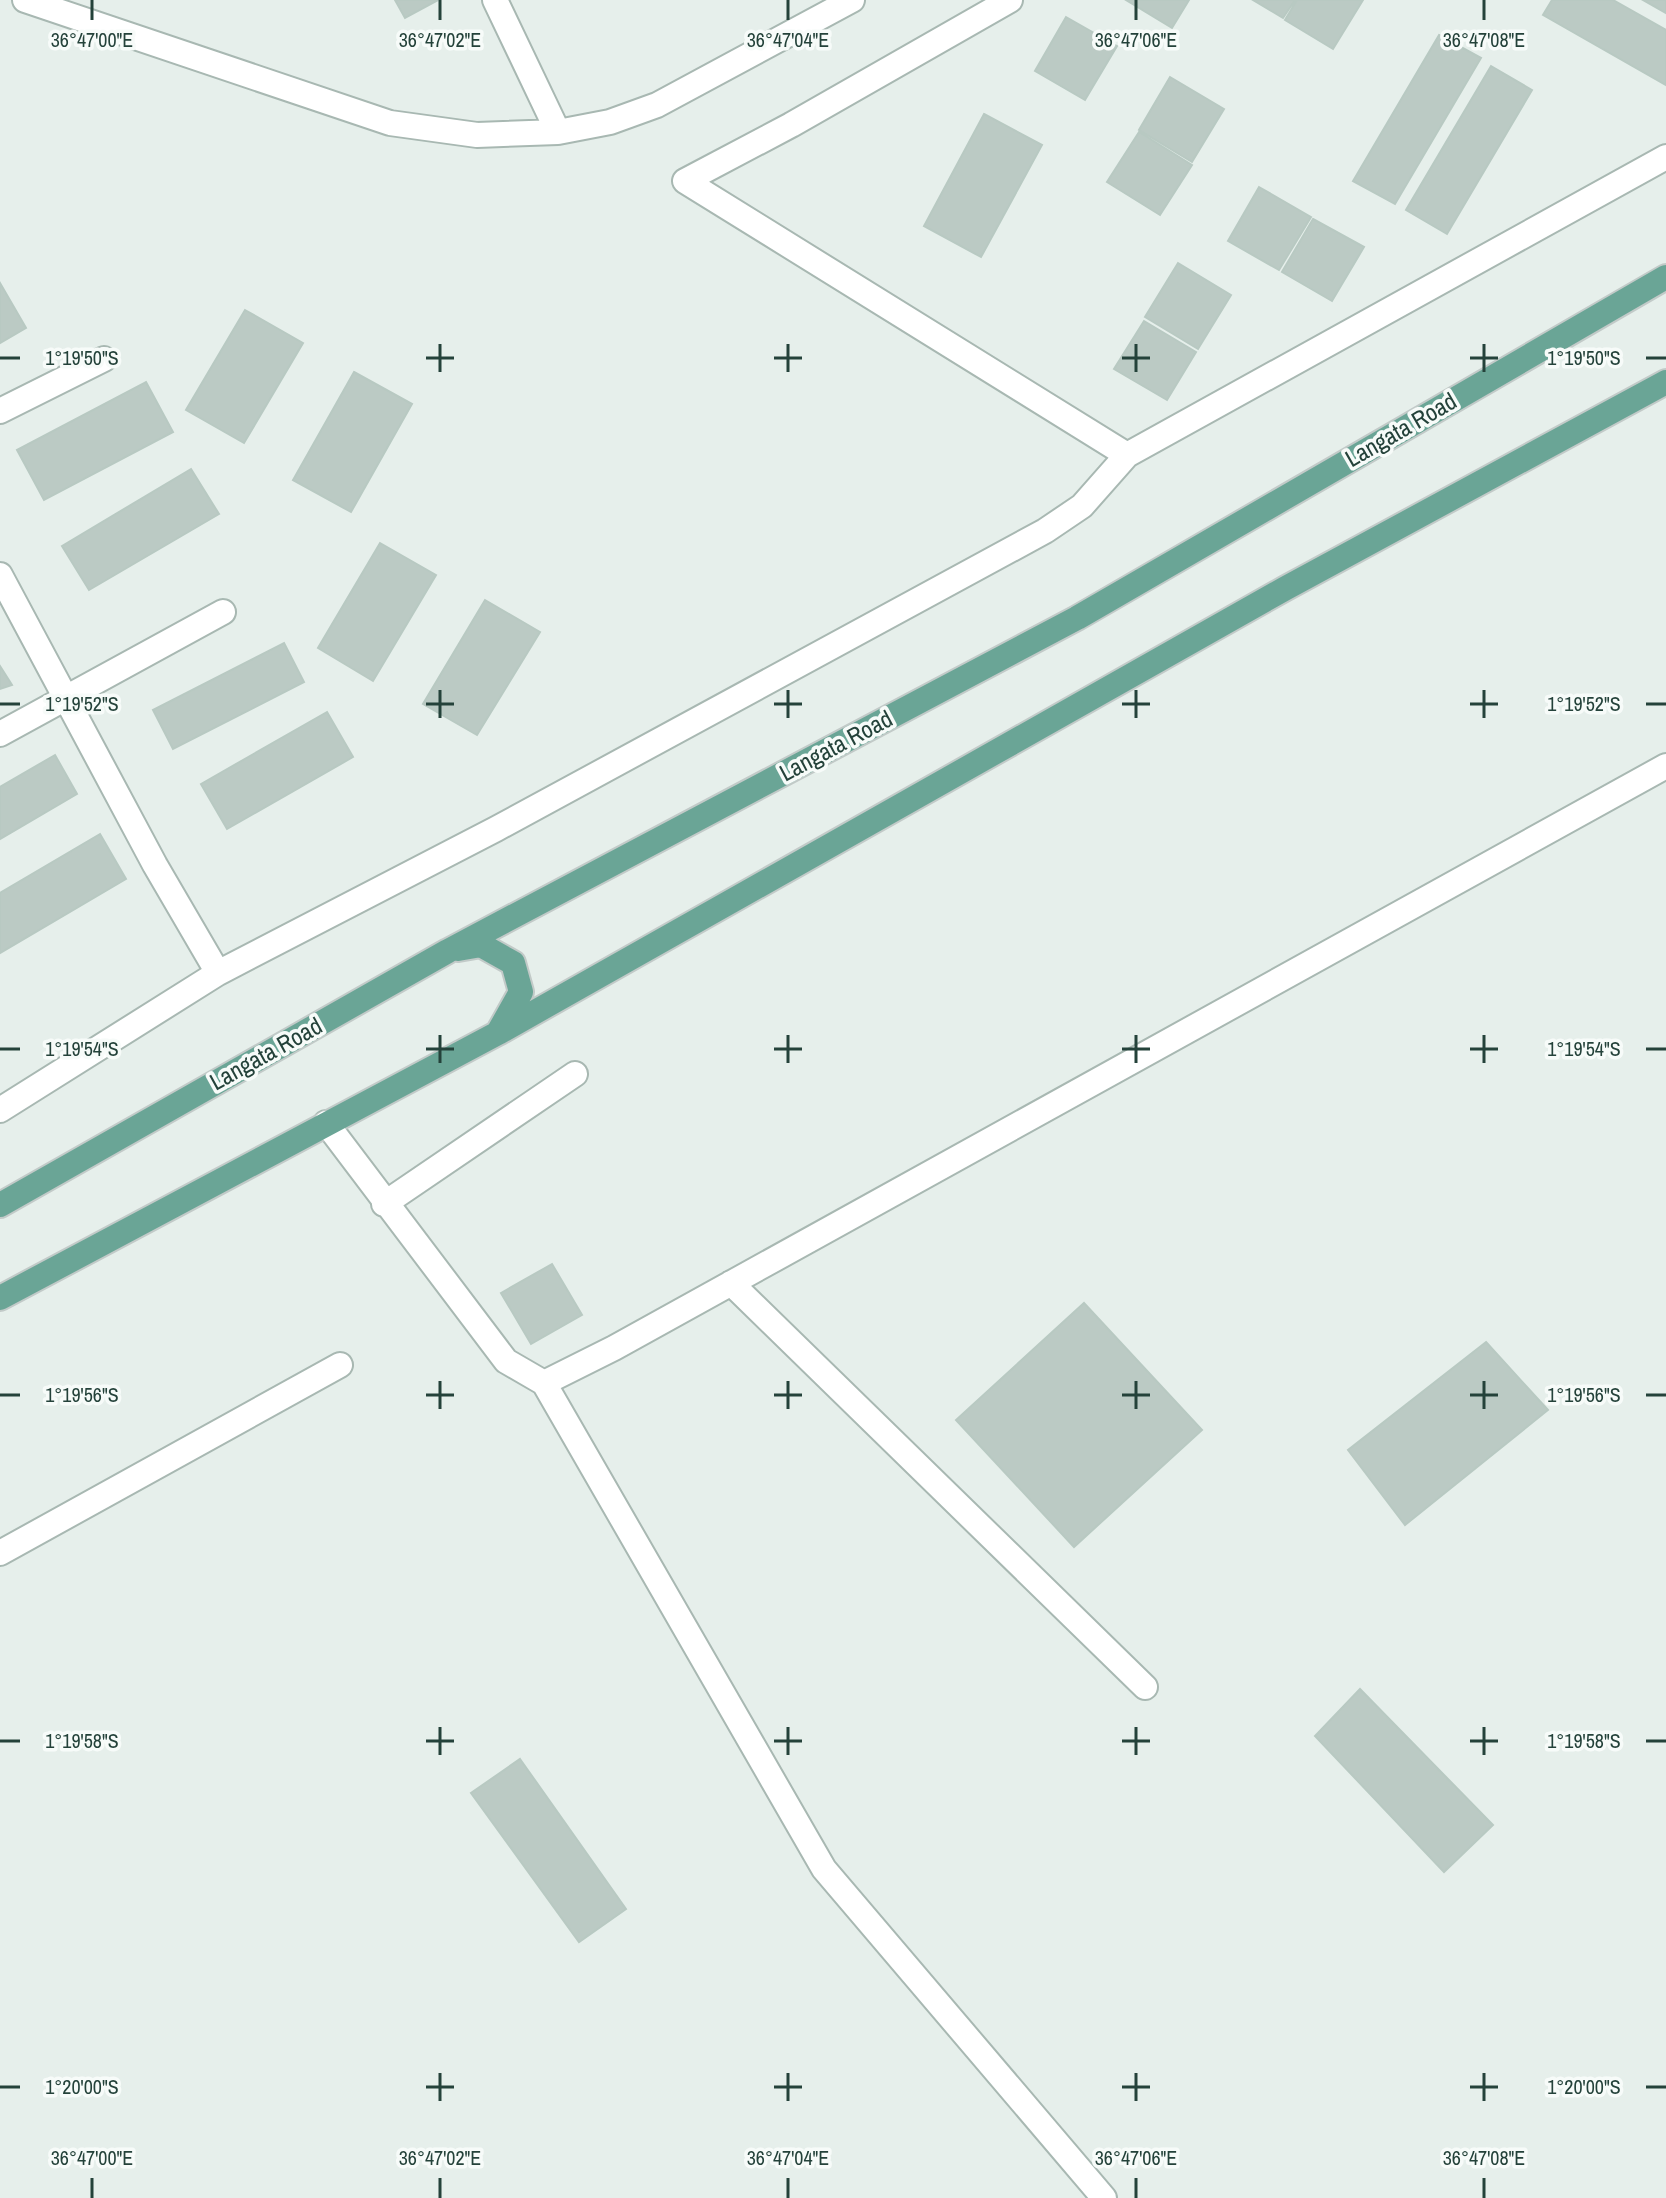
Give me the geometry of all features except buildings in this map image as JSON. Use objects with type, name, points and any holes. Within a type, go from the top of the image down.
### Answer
[{"type":"main road","name":"Langata Road","points":[[0,1205],[448,951],[1077,618],[1666,277]]},
{"type":"main road","points":[[0,1298],[498,1033],[1272,596],[1666,382]]},
{"type":"main road","points":[[448,951],[481,945],[513,963],[521,992],[498,1033]]},
{"type":"street","points":[[25,0],[390,123],[477,135],[558,132],[610,122],[657,105],[852,0]]},
{"type":"street","points":[[495,0],[558,132]]},
{"type":"street","points":[[1010,0],[791,125],[685,181],[1127,455]]},
{"type":"street","points":[[0,1110],[218,973],[496,829],[1045,531],[1082,506],[1127,455],[1666,157]]},
{"type":"street","points":[[0,411],[104,359]]},
{"type":"street","points":[[0,575],[155,865],[218,973]]},
{"type":"street","points":[[0,734],[223,612]]},
{"type":"street","points":[[544,1383],[731,1283],[1666,766]]},
{"type":"street","points":[[384,1204],[575,1074]]},
{"type":"street","points":[[326,1123],[384,1204],[506,1361],[544,1383],[824,1869],[1104,2198]]},
{"type":"street","points":[[731,1283],[1145,1687]]},
{"type":"street","points":[[0,1553],[340,1365]]}]
